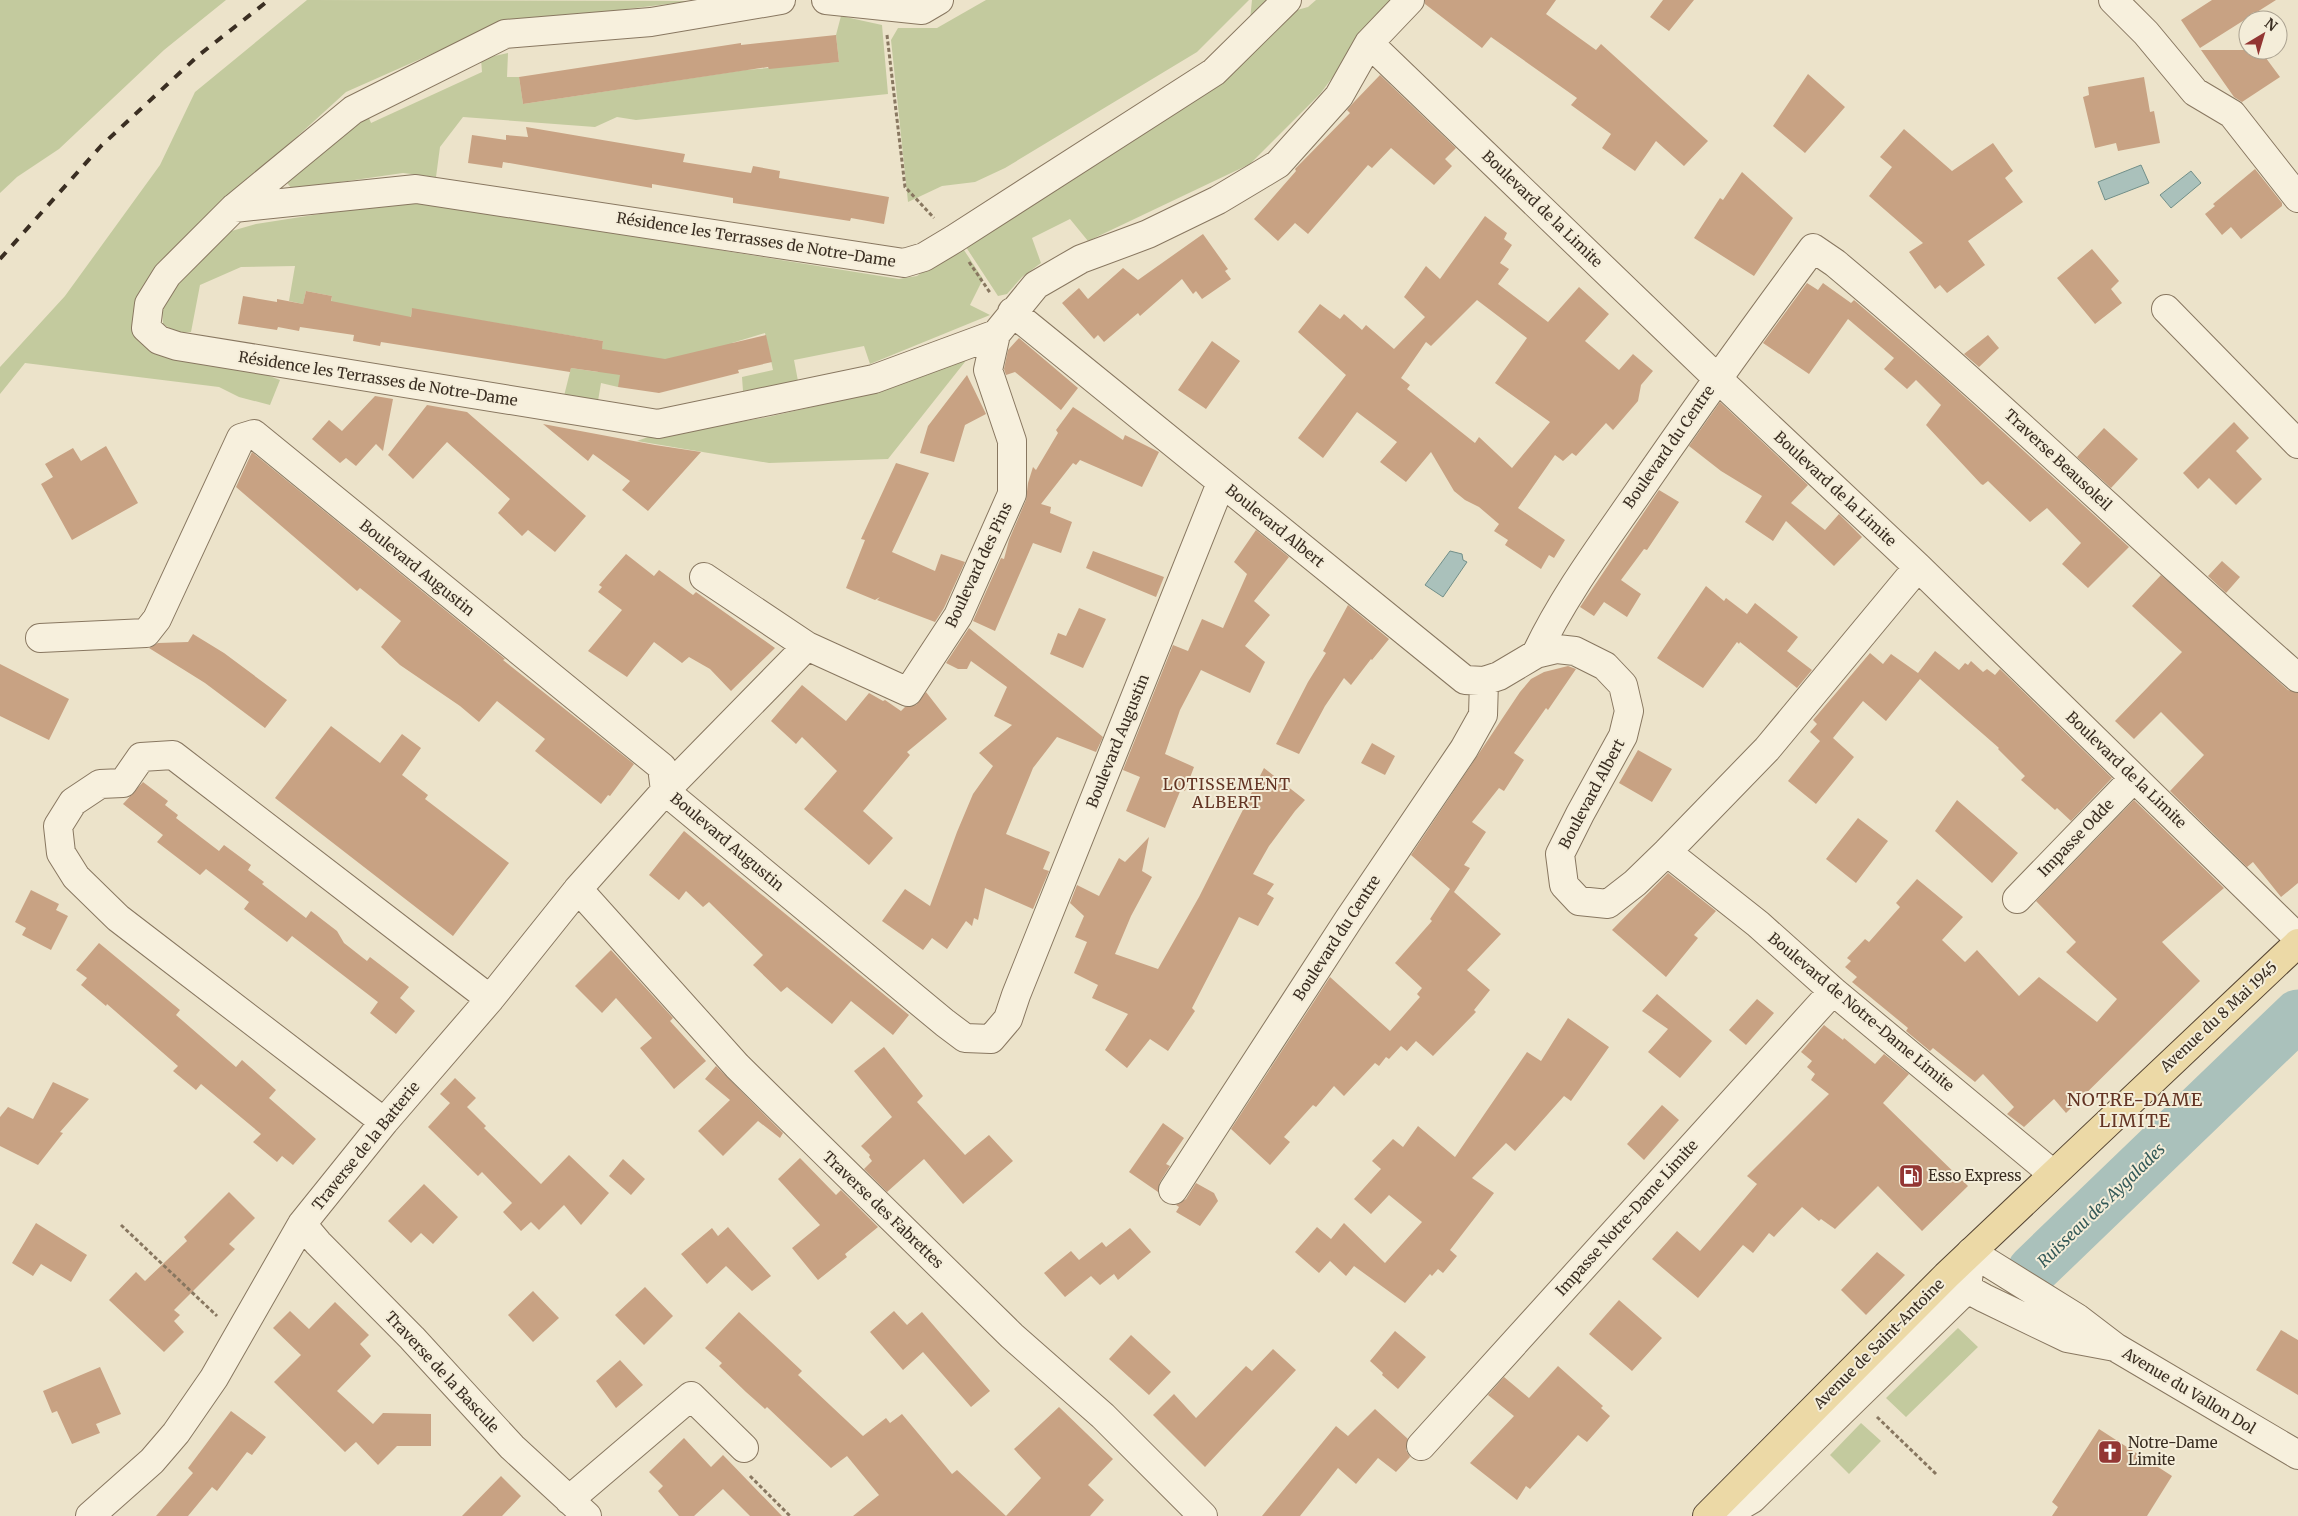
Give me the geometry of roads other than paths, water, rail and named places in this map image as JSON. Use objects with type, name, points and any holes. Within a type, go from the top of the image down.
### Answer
[{"type":"main road","name":"Avenue du 8 Mai 1945","points":[[2053,1174],[2298,943]]},
{"type":"main road","name":"Avenue de Saint-Antoine","points":[[1707,1516],[1957,1283],[1971,1252],[2053,1174]]},
{"type":"street","name":"Résidence les Terrasses de Notre-Dame","points":[[781,0],[651,22],[505,34],[353,110],[234,208],[167,275],[149,304],[146,328],[159,340],[177,346],[658,424],[874,379],[996,334]]},
{"type":"street","points":[[826,0],[922,10],[939,0]]},
{"type":"street","name":"Résidence les Terrasses de Notre-Dame","points":[[234,208],[416,189],[904,263],[924,257],[939,248],[1214,72],[1288,0]]},
{"type":"street","name":"Boulevard des Pins","points":[[806,646],[908,692],[958,616],[1012,494],[1012,442],[988,370],[996,334],[1012,312],[1036,285],[1081,259],[1165,225],[1218,200],[1278,164],[1339,96],[1369,43],[1410,0]]},
{"type":"street","points":[[2114,0],[2146,33],[2195,92],[2232,114],[2298,198]]},
{"type":"street","name":"Boulevard de la Limite","points":[[1369,43],[1717,378],[1918,567],[2298,938]]},
{"type":"street","name":"Boulevard du Centre","points":[[1536,654],[1552,620],[1717,378],[1813,248]]},
{"type":"street","name":"Traverse Beausoleil","points":[[1813,248],[1835,263],[1909,326],[2298,678]]},
{"type":"street","points":[[2166,308],[2298,444]]},
{"type":"street","name":"Boulevard Albert","points":[[1012,312],[1465,680],[1484,681],[1499,676],[1536,654],[1557,649],[1575,651],[1605,666],[1623,685],[1628,711],[1623,736],[1560,854],[1564,885],[1580,901],[1608,904],[1635,883],[1667,852],[1767,750],[1918,567]]},
{"type":"street","name":"Boulevard Augustin","points":[[40,638],[146,633],[157,619],[241,438],[254,434],[662,767],[665,791],[945,1023],[965,1038],[991,1039],[1008,1019],[1019,986],[1221,483]]},
{"type":"street","points":[[665,791],[806,646],[704,577]]},
{"type":"street","name":"Boulevard du Centre","points":[[1172,1190],[1349,919],[1464,749],[1483,715],[1484,681]]},
{"type":"street","points":[[384,1122],[118,918],[76,877],[61,853],[58,826],[73,802],[100,784],[123,784],[141,757],[173,755],[490,999]]},
{"type":"street","name":"Impasse Odde","points":[[2017,899],[2134,778]]},
{"type":"street","name":"Traverse de la Batterie","points":[[90,1516],[124,1488],[164,1447],[214,1378],[302,1224],[384,1122],[490,999],[578,889],[665,791]]},
{"type":"street","name":"Boulevard de Notre-Dame Limite","points":[[1667,852],[1758,924],[1834,991],[2053,1174]]},
{"type":"street","name":"Traverse des Fabrettes","points":[[578,889],[736,1066],[1012,1336],[1102,1416],[1204,1516]]},
{"type":"street","name":"Impasse Notre-Dame Limite","points":[[1421,1446],[1834,991]]},
{"type":"street","name":"Traverse de la Bascule","points":[[302,1224],[318,1243],[412,1338],[512,1447],[578,1508]]},
{"type":"street","points":[[1971,1252],[2077,1318],[2115,1347]]},
{"type":"street","points":[[1723,1516],[1752,1499],[1957,1283]]},
{"type":"street","name":"Avenue du Vallon Dol","points":[[1957,1283],[2067,1338],[2115,1347],[2298,1455]]},
{"type":"street","points":[[578,1508],[691,1396],[744,1448]]},
{"type":"water","points":[[2141,165],[2149,183],[2105,200],[2098,182]]},
{"type":"water","points":[[2191,171],[2201,183],[2171,208],[2160,195]]},
{"type":"water","points":[[1450,551],[1462,554],[1463,560],[1467,562],[1443,597],[1425,585]]},
{"type":"waterway","name":"Ruisseau des Aygalades","points":[[2033,1270],[2298,1015]]},
{"type":"railway","points":[[0,259],[101,146],[199,55],[269,0]]},
{"type":"place","name":"Esso Express","points":[[1911,1176]]},
{"type":"place","name":"Notre-Dame Limite","points":[[2110,1452]]},
{"type":"district","name":"LOTISSEMENT ALBERT","points":[[1227,793]]},
{"type":"district","name":"NOTRE-DAME LIMITE","points":[[2135,1110]]}]
